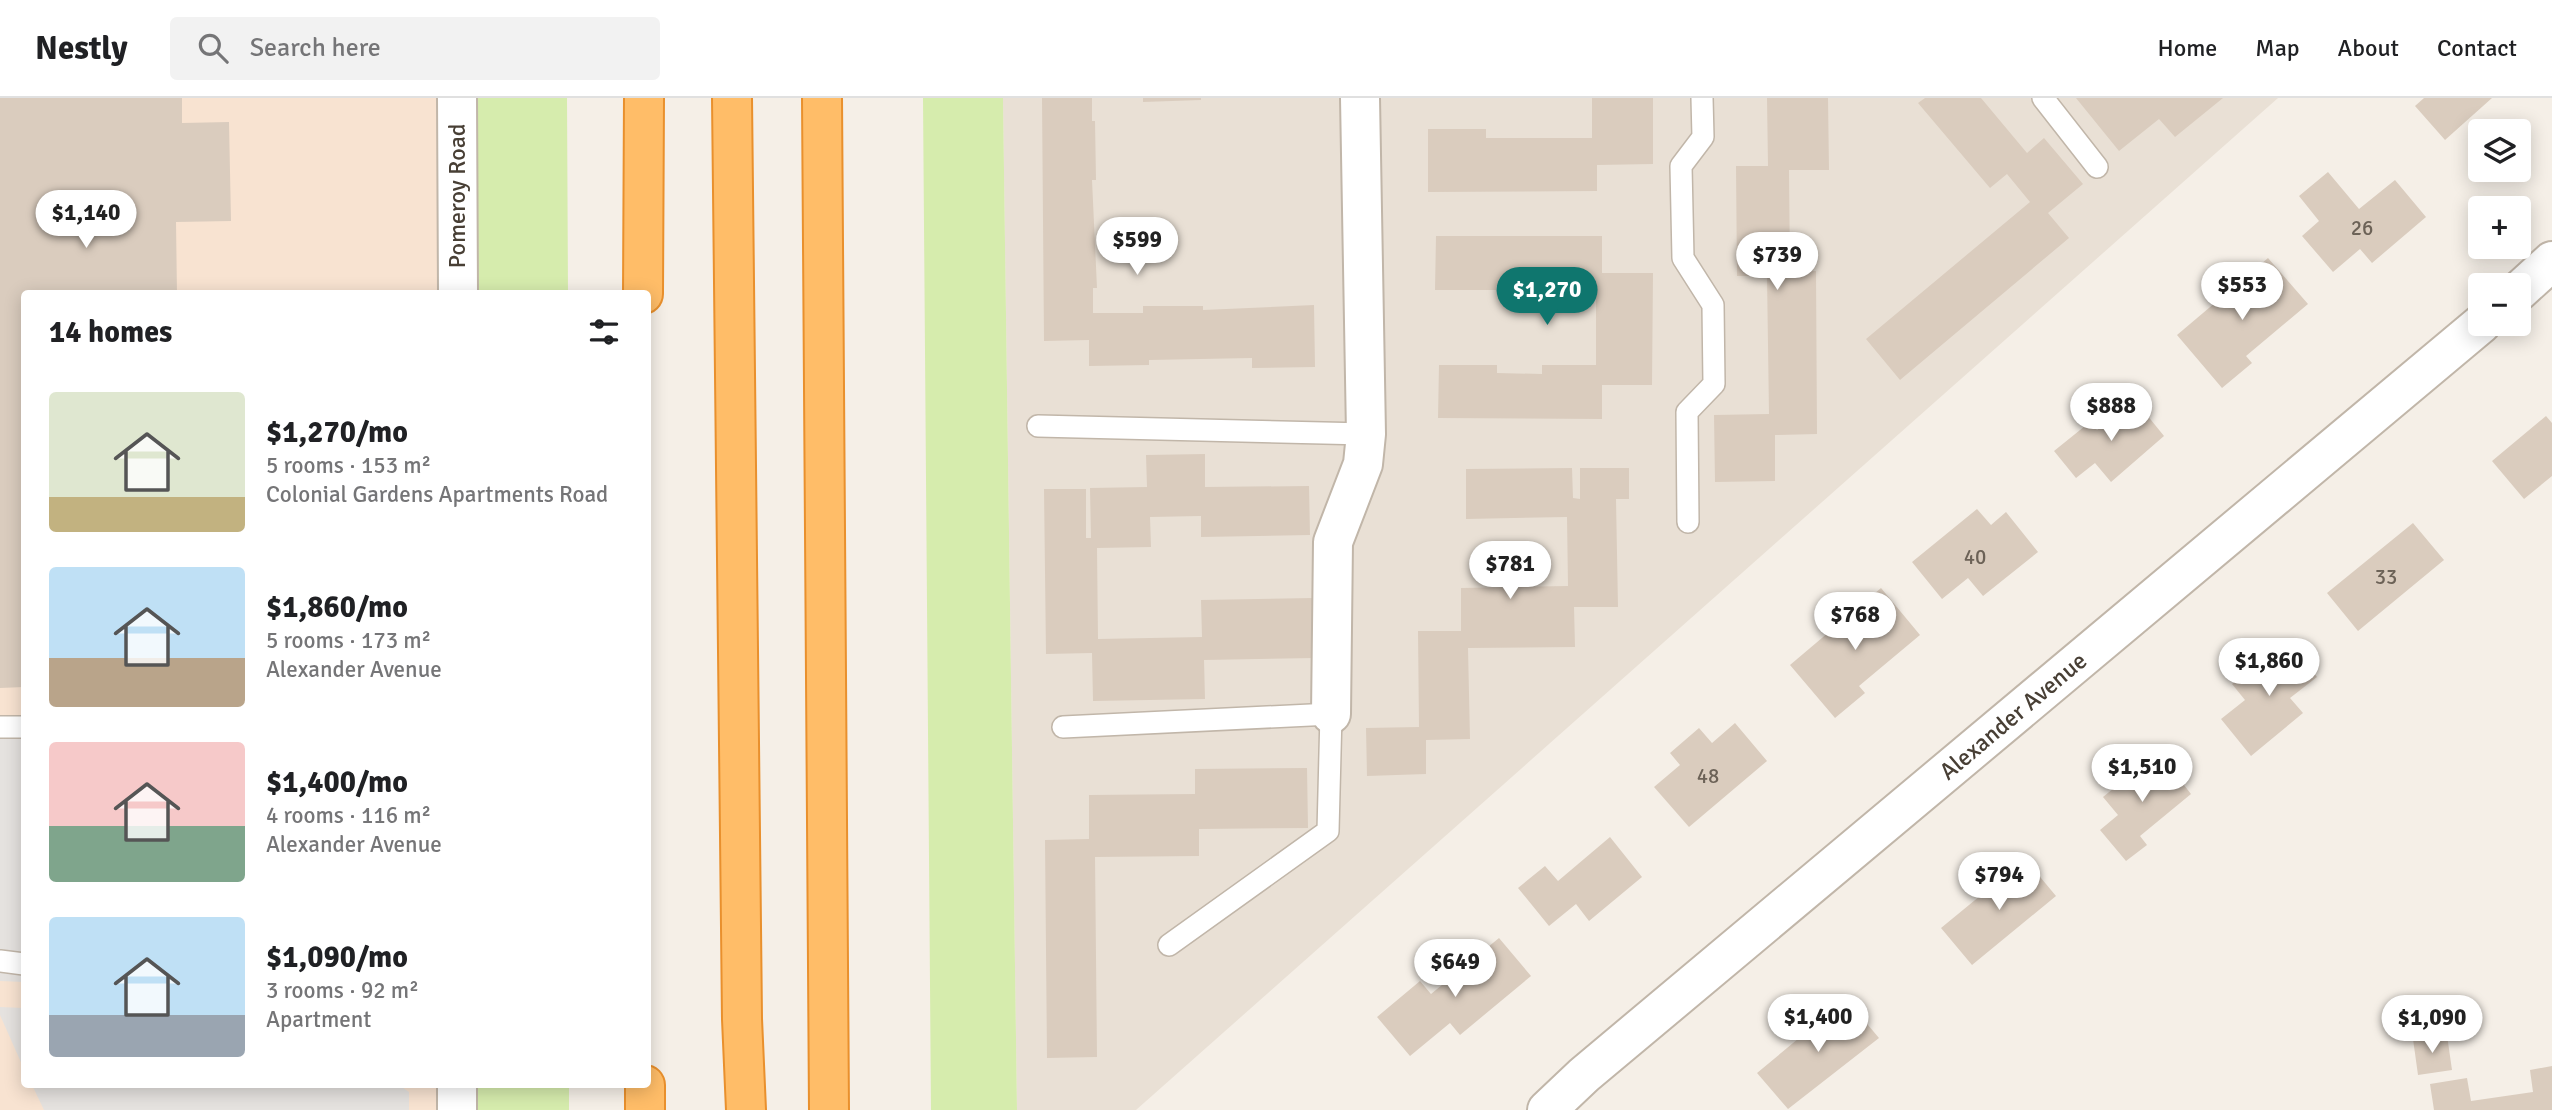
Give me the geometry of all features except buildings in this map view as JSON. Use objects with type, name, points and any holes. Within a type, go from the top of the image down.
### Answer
[{"type":"highway","points":[[643,290],[644,98]]},
{"type":"highway","points":[[732,98],[742,1019],[746,1110]]},
{"type":"highway","points":[[822,98],[829,1110]]},
{"type":"highway","points":[[645,1088],[645,1110]]},
{"type":"street","name":"Pomeroy Road","points":[[457,98],[458,290]]},
{"type":"street","points":[[1331,714],[1334,542],[1363,464],[1366,434],[1360,98]]},
{"type":"street","points":[[2531,280],[2552,261]]},
{"type":"street","name":"Alexander Avenue","points":[[1547,1110],[1584,1075],[2468,335]]},
{"type":"street","points":[[457,1088],[457,1110]]},
{"type":"lane","points":[[1688,522],[1687,412],[1714,384],[1713,305],[1682,258],[1681,166],[1703,137],[1702,98]]},
{"type":"lane","points":[[2043,98],[2098,167]]},
{"type":"lane","points":[[1038,426],[1366,434]]},
{"type":"lane","points":[[1063,727],[1331,714],[1328,831],[1169,945]]},
{"type":"lane","points":[[0,727],[21,727]]},
{"type":"lane","points":[[0,961],[21,964]]},
{"type":"shaded area","points":[[0,98],[452,98],[453,290],[21,290],[21,1088],[462,1088],[463,1110],[0,1110]]},
{"type":"shaded area","points":[[1003,98],[2278,98],[1136,1110],[1017,1110]]},
{"type":"shaded area","points":[[0,716],[21,716],[21,982],[0,981]]},
{"type":"shaded area","points":[[0,1007],[21,1008],[21,1062],[0,1015]]},
{"type":"shaded area","points":[[33,1088],[403,1088],[409,1092],[409,1110],[44,1110]]},
{"type":"green space","points":[[452,98],[567,98],[568,290],[453,290]]},
{"type":"green space","points":[[923,98],[1003,98],[1017,1110],[931,1110]]},
{"type":"green space","points":[[462,1088],[569,1088],[569,1110],[463,1110]]}]
